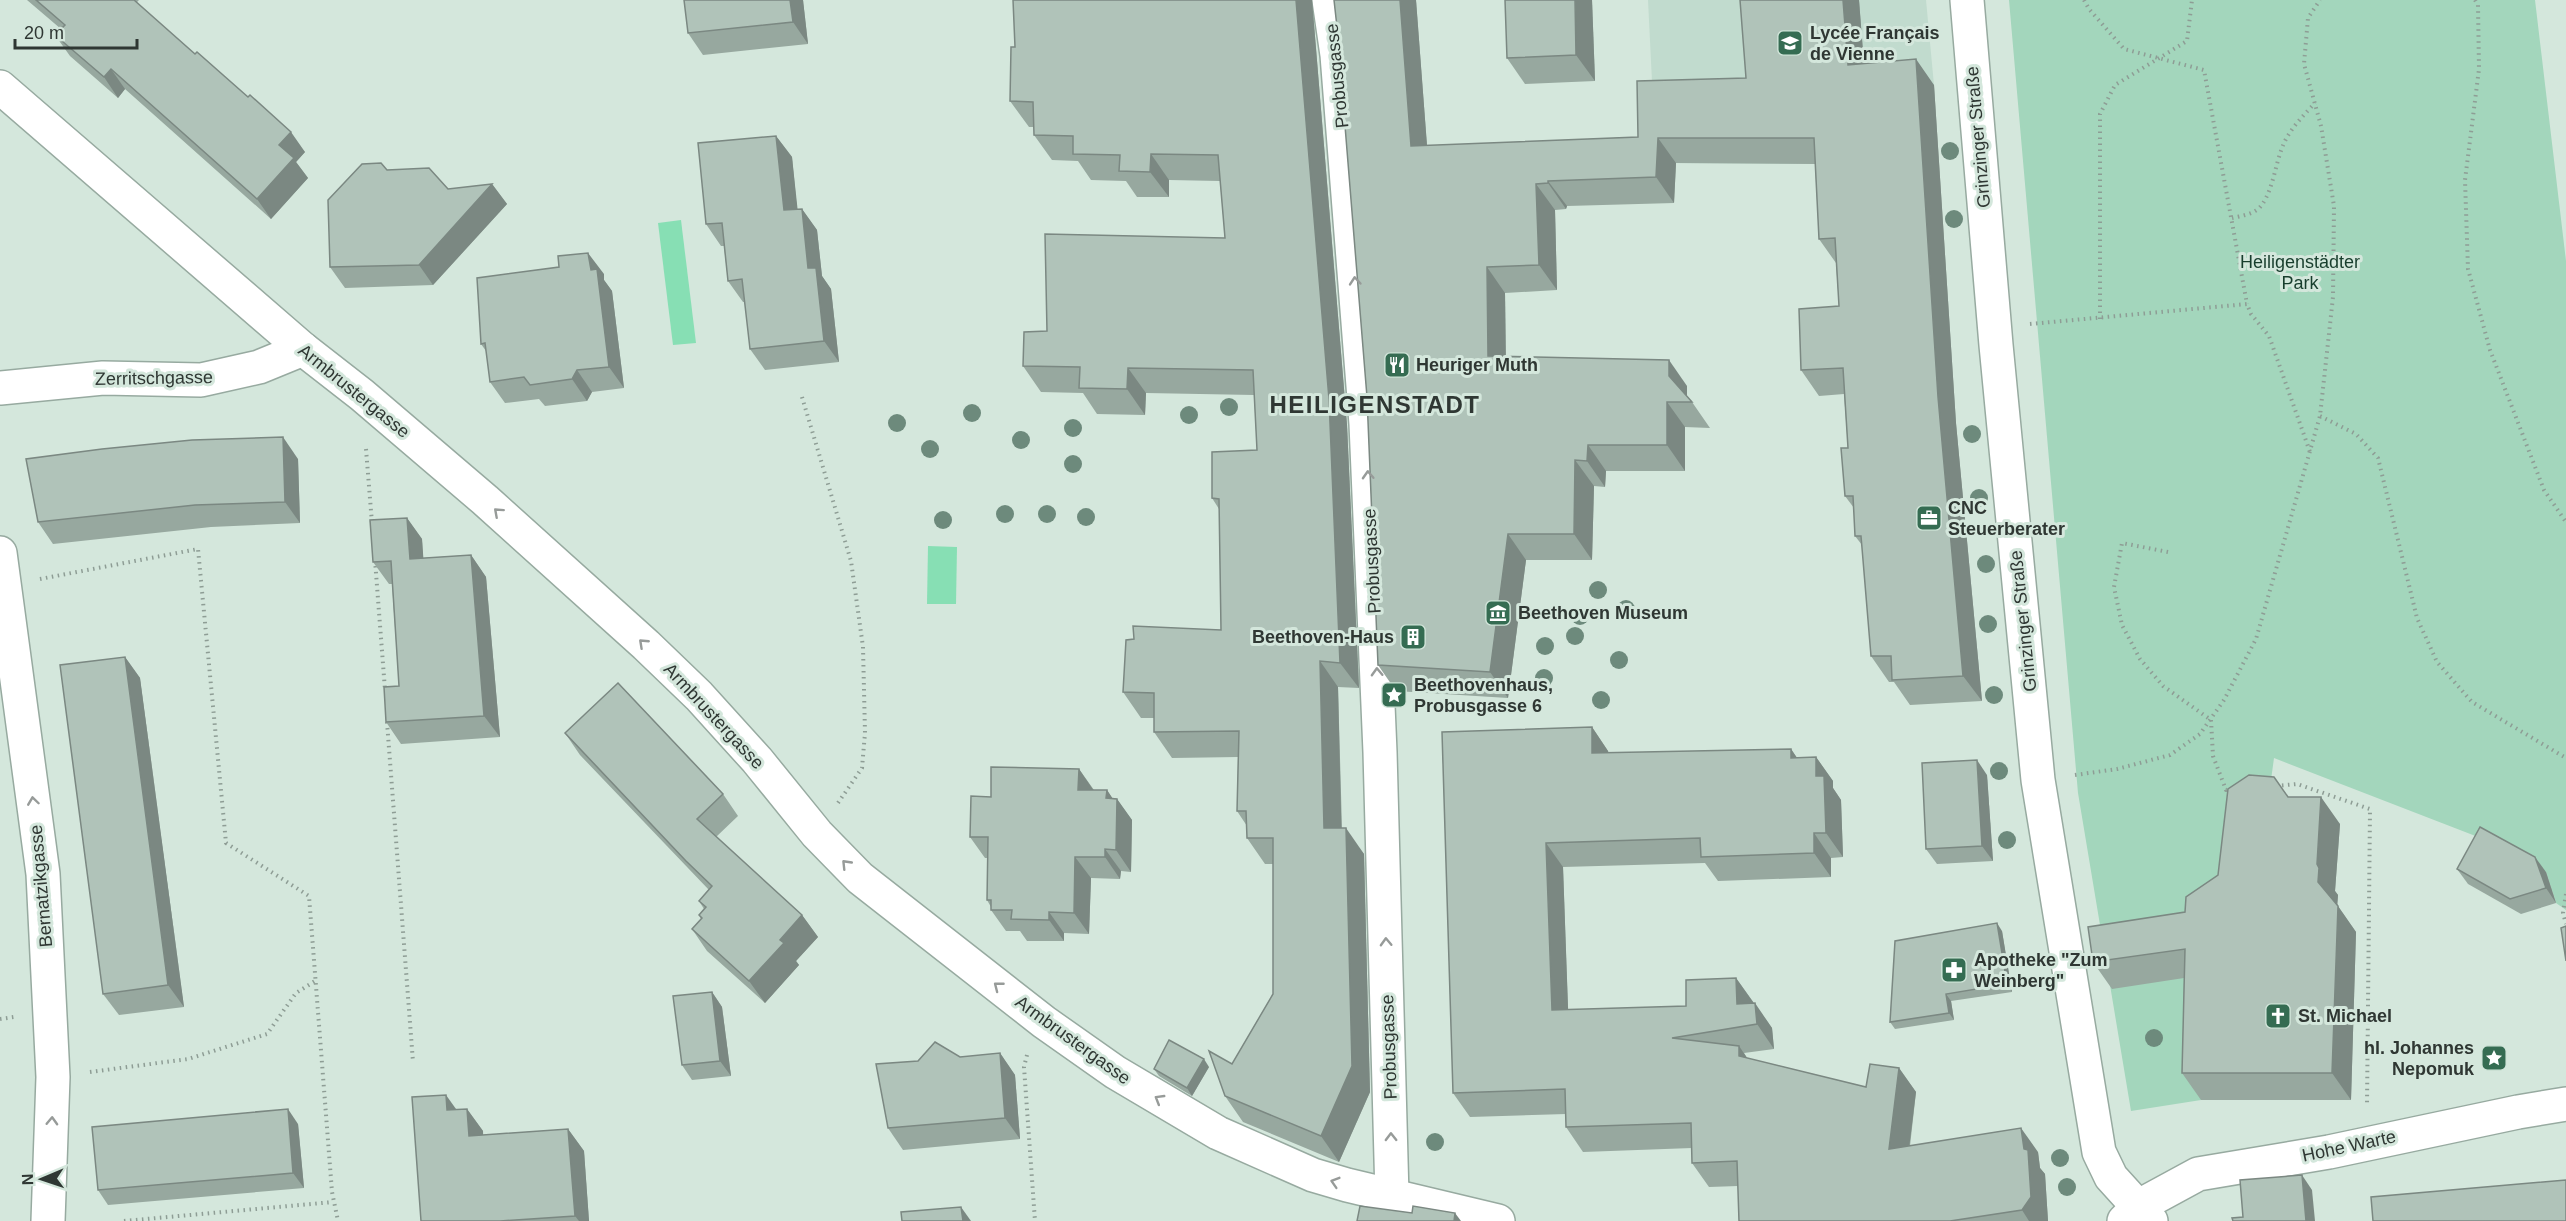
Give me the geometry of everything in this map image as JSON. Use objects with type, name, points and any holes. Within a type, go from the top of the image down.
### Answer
[{"type":"street","name":"Probusgasse","points":[[1329,0],[1337,55],[1366,424],[1380,752],[1392,1196]]},
{"type":"street","name":"Grinzinger Straße","points":[[1967,0],[2038,780],[2094,1132],[2104,1166],[2138,1216]]},
{"type":"street","name":"Armbrustergasse","points":[[0,87],[303,349],[362,395],[485,500],[676,674],[758,760],[817,834],[860,878],[1037,1016],[1116,1072],[1218,1133],[1312,1174],[1497,1221]]},
{"type":"street","name":"Zerritschgasse","points":[[0,388],[103,378],[201,380],[259,367],[303,349]]},
{"type":"street","name":"Bernatzikgasse","points":[[0,553],[43,874],[53,1077],[48,1221]]},
{"type":"street","name":"Hohe Warte","points":[[2138,1216],[2198,1174],[2329,1152],[2566,1104]]},
{"type":"path","points":[[2084,0],[2089,9],[2124,49],[2204,70],[2247,304],[2251,314],[2269,336],[2311,452]]},
{"type":"path","points":[[2100,319],[2100,114],[2115,85],[2187,41],[2192,0]]},
{"type":"path","points":[[2038,780],[2117,769],[2170,755],[2200,734],[2211,720],[2256,639],[2320,416],[2333,297],[2334,206],[2321,126],[2304,64],[2308,18],[2320,0]]},
{"type":"path","points":[[2475,0],[2478,5],[2478,69],[2465,180],[2468,269],[2490,350],[2544,490],[2566,522]]},
{"type":"path","points":[[2232,218],[2252,213],[2261,206],[2275,174],[2282,147],[2295,125],[2314,103]]},
{"type":"path","points":[[1995,327],[2247,304]]},
{"type":"path","points":[[362,395],[372,526]]},
{"type":"path","points":[[802,397],[851,561],[863,647],[865,733],[862,768],[817,834]]},
{"type":"path","points":[[2320,416],[2356,435],[2378,458],[2417,618],[2437,662],[2472,702],[2566,758]]},
{"type":"path","points":[[2168,552],[2122,543],[2114,587],[2122,626],[2140,659],[2163,686],[2211,720]]},
{"type":"path","points":[[4,586],[198,549],[226,843],[309,896],[333,1202],[338,1221]]},
{"type":"path","points":[[374,550],[385,693]]},
{"type":"path","points":[[387,716],[413,1062]]},
{"type":"path","points":[[2211,720],[2213,756],[2226,790],[2238,789]]},
{"type":"path","points":[[2273,786],[2297,784],[2370,808],[2365,1096],[2372,1142]]},
{"type":"path","points":[[2566,894],[2563,913],[2566,924]]},
{"type":"path","points":[[53,1077],[188,1059],[267,1034],[296,993],[315,981]]},
{"type":"path","points":[[1035,1221],[1024,1067],[1037,1016]]},
{"type":"path","points":[[124,1221],[333,1202]]},
{"type":"shaded area","name":"Lycée Français de Vienne","points":[[1648,0],[1926,0],[1934,85],[1836,164],[1656,163]]},
{"type":"shaded area","points":[[681,220],[696,343],[673,345],[658,223]]},
{"type":"shaded area","points":[[928,546],[957,547],[956,604],[927,604]]},
{"type":"green space","name":"Heiligenstädter Park","points":[[2009,0],[2535,0],[2566,261],[2566,910],[2556,903],[2546,872],[2491,842],[2274,758],[2268,802],[2201,1100],[2131,1111],[2078,793]]},
{"type":"building","points":[[36,0],[134,0],[195,54],[197,52],[248,97],[250,95],[291,132],[279,145],[294,158],[257,199],[111,69],[104,77],[55,35],[65,25]]},
{"type":"building","points":[[684,0],[790,0],[793,22],[688,33]]},
{"type":"building","points":[[1013,0],[1296,0],[1329,399],[1340,663],[1320,661],[1324,828],[1346,828],[1352,1066],[1321,1136],[1225,1096],[1209,1051],[1232,1064],[1273,994],[1273,838],[1247,838],[1246,811],[1237,811],[1239,731],[1154,732],[1154,693],[1123,692],[1126,640],[1134,639],[1133,626],[1221,630],[1219,499],[1212,498],[1212,452],[1257,450],[1253,370],[1128,368],[1127,389],[1079,388],[1080,367],[1023,366],[1024,332],[1047,331],[1045,234],[1225,238],[1218,155],[1151,154],[1150,172],[1119,171],[1120,155],[1073,154],[1073,136],[1034,135],[1033,102],[1010,101],[1011,47],[1015,47]]},
{"type":"building","points":[[1334,0],[1400,0],[1411,146],[1638,137],[1637,81],[1746,78],[1740,0],[1843,0],[1848,65],[1916,59],[1938,397],[1963,676],[1892,680],[1891,656],[1871,656],[1861,536],[1855,536],[1853,496],[1845,496],[1841,448],[1848,448],[1843,368],[1801,370],[1799,309],[1839,306],[1835,238],[1819,239],[1814,138],[1658,138],[1656,177],[1548,181],[1548,183],[1536,184],[1539,265],[1487,267],[1488,356],[1669,360],[1669,376],[1692,402],[1667,402],[1667,445],[1588,445],[1587,461],[1575,460],[1574,534],[1508,534],[1490,672],[1378,665],[1367,397]]},
{"type":"building","points":[[1505,0],[1575,0],[1576,55],[1507,58]]},
{"type":"building","points":[[776,136],[784,210],[802,209],[808,268],[816,268],[824,341],[750,349],[742,279],[728,281],[722,223],[706,224],[698,143]]},
{"type":"building","points":[[381,163],[387,170],[429,168],[448,189],[492,184],[419,265],[330,267],[328,200],[362,164]]},
{"type":"building","points":[[588,253],[591,270],[597,269],[609,367],[577,370],[572,379],[530,385],[524,377],[490,382],[485,343],[481,344],[477,278],[559,267],[558,256]]},
{"type":"building","points":[[283,437],[285,502],[195,505],[38,522],[26,459],[192,440]]},
{"type":"building","points":[[407,518],[410,559],[471,555],[484,716],[386,722],[384,687],[399,686],[391,561],[373,562],[370,520]]},
{"type":"building","points":[[125,657],[168,985],[103,994],[60,665]]},
{"type":"building","points":[[618,683],[723,794],[697,819],[802,915],[780,940],[784,943],[749,981],[692,929],[702,918],[699,915],[706,907],[699,901],[712,886],[565,733]]},
{"type":"building","points":[[1592,727],[1592,753],[1791,749],[1791,758],[1816,757],[1816,776],[1824,776],[1826,833],[1814,833],[1814,853],[1701,857],[1700,838],[1546,843],[1552,1010],[1686,1006],[1686,980],[1736,978],[1737,1004],[1755,1003],[1757,1024],[1672,1038],[1739,1046],[1739,1056],[1866,1087],[1870,1064],[1899,1068],[1889,1149],[2021,1128],[2024,1149],[2028,1150],[2031,1197],[2022,1210],[1950,1221],[1739,1221],[1737,1161],[1692,1163],[1691,1123],[1566,1127],[1565,1089],[1453,1093],[1442,732]]},
{"type":"building","points":[[1977,760],[1982,846],[1926,849],[1922,763]]},
{"type":"building","points":[[991,767],[1079,769],[1078,790],[1107,790],[1106,798],[1117,799],[1116,850],[1105,849],[1105,857],[1075,857],[1074,913],[1049,912],[1049,920],[1011,919],[1012,910],[991,910],[991,900],[987,900],[988,837],[970,837],[971,796],[991,797]]},
{"type":"building","name":"St. Michael","points":[[2249,775],[2274,777],[2288,797],[2321,797],[2318,882],[2338,906],[2332,1073],[2182,1073],[2185,949],[2093,962],[2088,927],[2185,912],[2186,897],[2218,875],[2228,789]]},
{"type":"building","points":[[2480,827],[2535,857],[2546,888],[2510,899],[2457,869]]},
{"type":"building","name":"Apotheke \"Zum Weinberg\"","points":[[1997,923],[2007,984],[1946,994],[1949,1013],[1890,1022],[1895,941]]},
{"type":"building","points":[[2566,926],[2566,961],[2561,928]]},
{"type":"building","points":[[712,992],[720,1061],[682,1065],[673,996]]},
{"type":"building","points":[[1169,1040],[1204,1059],[1187,1088],[1154,1069]]},
{"type":"building","points":[[935,1042],[960,1057],[1000,1053],[1005,1118],[888,1128],[876,1064],[918,1061]]},
{"type":"building","points":[[446,1095],[447,1110],[467,1109],[469,1136],[568,1129],[575,1216],[500,1221],[421,1221],[412,1097]]},
{"type":"building","points":[[288,1109],[293,1173],[98,1190],[92,1127]]},
{"type":"building","points":[[2302,1175],[2306,1221],[2233,1221],[2232,1218],[2243,1217],[2240,1180]]},
{"type":"building","points":[[2566,1180],[2566,1221],[2373,1221],[2371,1197]]},
{"type":"building","points":[[1360,1206],[1412,1213],[1413,1206],[1455,1213],[1454,1221],[1357,1221]]},
{"type":"building","points":[[961,1207],[963,1221],[902,1221],[901,1212]]},
{"type":"place","name":"Lycée Français de Vienne","points":[[1790,43]]},
{"type":"place","name":"Heuriger Muth","points":[[1397,365]]},
{"type":"place","name":"CNC Steuerberater","points":[[1929,518]]},
{"type":"place","name":"Beethoven Museum","points":[[1498,613]]},
{"type":"place","name":"Beethoven-Haus","points":[[1413,637]]},
{"type":"place","name":"Beethovenhaus, Probusgasse 6","points":[[1394,695]]},
{"type":"place","name":"Apotheke \"Zum Weinberg\"","points":[[1954,970]]},
{"type":"place","name":"St. Michael","points":[[2278,1016]]},
{"type":"place","name":"hl. Johannes Nepomuk","points":[[2494,1058]]},
{"type":"district","name":"HEILIGENSTADT","points":[[1375,405]]}]
